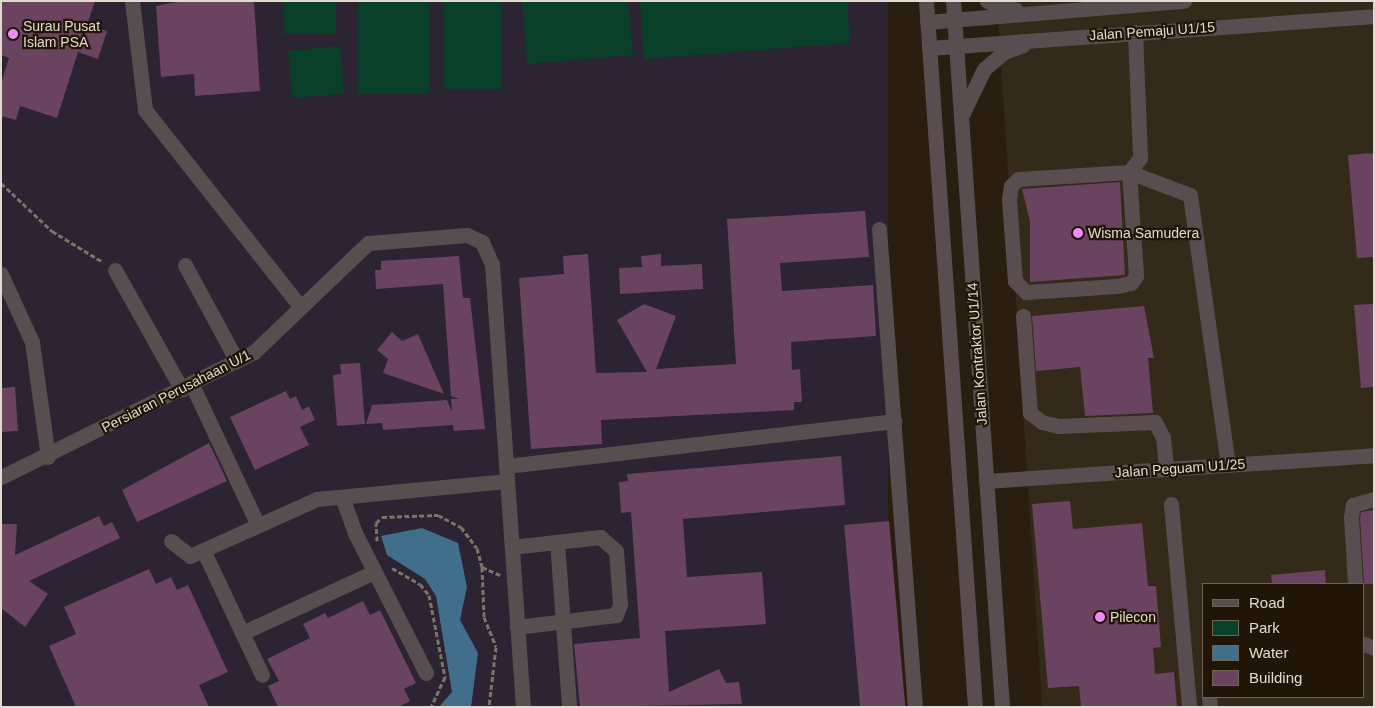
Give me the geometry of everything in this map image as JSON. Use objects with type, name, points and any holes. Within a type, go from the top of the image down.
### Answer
[{"type":"street","points":[[132,1],[145,110],[300,306]]},
{"type":"street","name":"Jalan Kontraktor U1/14","points":[[926,1],[975,707]]},
{"type":"street","name":"Jalan Kontraktor U1/14","points":[[952,1],[1002,707]]},
{"type":"street","points":[[986,1],[1001,8],[1041,13]]},
{"type":"street","name":"Jalan Pemaju U1/15","points":[[927,22],[1041,13],[1104,4],[1184,1]]},
{"type":"street","name":"Jalan Pemaju U1/15","points":[[930,48],[956,44],[1374,16]]},
{"type":"street","points":[[1135,32],[1140,158],[1129,172],[1136,276],[1131,283],[1026,292],[1018,288],[1011,186],[1018,179],[1129,172],[1190,195],[1228,464]]},
{"type":"street","points":[[960,119],[984,69],[1004,52],[1043,39]]},
{"type":"street","points":[[879,229],[915,707]]},
{"type":"street","name":"Persiaran Perusahaan U/1","points":[[1,477],[48,457],[187,388],[254,352],[368,242],[466,234],[482,242],[492,264],[506,473]]},
{"type":"street","points":[[184,265],[237,361]]},
{"type":"street","points":[[115,270],[187,388],[257,523]]},
{"type":"street","points":[[1,274],[32,342],[48,457]]},
{"type":"street","points":[[1023,316],[1030,413],[1042,422],[1058,426],[1155,422],[1163,438],[1166,468]]},
{"type":"street","points":[[171,541],[190,556],[257,523],[317,498],[342,497],[894,421]]},
{"type":"street","name":"Jalan Peguam U1/25","points":[[986,481],[1374,455]]},
{"type":"street","points":[[506,473],[523,707]]},
{"type":"street","points":[[342,497],[374,572],[426,673]]},
{"type":"street","points":[[1355,583],[1351,517],[1353,505],[1374,499]]},
{"type":"street","points":[[1171,504],[1190,707]]},
{"type":"street","points":[[512,547],[600,537],[611,542],[616,551],[620,604],[616,615],[517,628]]},
{"type":"street","points":[[557,542],[569,707]]},
{"type":"street","points":[[203,550],[262,675]]},
{"type":"street","points":[[242,633],[374,572]]},
{"type":"path","points":[[1,183],[52,231],[115,270]]},
{"type":"path","points":[[380,547],[376,523],[382,517],[438,515],[461,528],[477,548],[482,567],[484,618],[496,647],[489,707]]},
{"type":"path","points":[[386,562],[398,575],[420,584],[429,596],[445,677],[431,707]]},
{"type":"shaded area","points":[[1,1],[888,1],[888,707],[1,707]]},
{"type":"shaded area","points":[[997,1],[1374,1],[1374,707],[1042,707]]},
{"type":"green space","points":[[284,1],[336,1],[336,34],[284,34]]},
{"type":"green space","points":[[358,1],[429,1],[429,94],[358,94]]},
{"type":"green space","points":[[444,1],[501,1],[501,89],[444,89]]},
{"type":"green space","points":[[522,1],[628,1],[633,55],[527,64]]},
{"type":"green space","points":[[640,1],[847,1],[850,43],[644,59]]},
{"type":"green space","points":[[340,46],[344,94],[292,98],[288,51]]},
{"type":"water","points":[[422,528],[458,543],[467,587],[460,620],[478,653],[471,707],[439,707],[452,692],[436,596],[425,579],[387,555],[381,536]]},
{"type":"building","points":[[1,1],[95,1],[87,25],[107,31],[98,59],[78,52],[57,118],[20,106],[16,120],[1,116],[1,83],[9,58],[1,55]]},
{"type":"building","points":[[182,1],[254,1],[260,91],[195,96],[194,74],[161,77],[156,6]]},
{"type":"building","points":[[1374,153],[1374,257],[1357,258],[1348,155]]},
{"type":"building","name":"Wisma Samudera","points":[[1120,182],[1125,275],[1030,282],[1030,222],[1022,189]]},
{"type":"building","points":[[865,211],[869,257],[780,263],[782,291],[873,285],[876,336],[791,342],[792,370],[800,369],[802,402],[794,402],[794,410],[601,420],[602,444],[531,449],[519,278],[564,274],[563,256],[588,254],[596,373],[647,372],[617,320],[644,304],[676,316],[656,369],[736,364],[727,219]]},
{"type":"building","points":[[661,254],[661,266],[702,264],[703,289],[620,294],[619,268],[642,267],[641,256]]},
{"type":"building","points":[[459,256],[463,298],[470,298],[485,429],[454,431],[453,425],[383,430],[382,423],[366,424],[372,405],[447,400],[452,412],[451,399],[459,399],[451,396],[443,284],[376,289],[375,270],[381,270],[381,261]]},
{"type":"building","points":[[1374,304],[1374,387],[1361,388],[1354,305]]},
{"type":"building","points":[[1144,306],[1154,358],[1148,358],[1153,413],[1085,416],[1080,367],[1036,371],[1032,316]]},
{"type":"building","points":[[392,332],[402,341],[418,334],[444,394],[383,373],[388,359],[377,350]]},
{"type":"building","points":[[360,363],[365,424],[337,426],[333,375],[341,374],[340,364]]},
{"type":"building","points":[[15,387],[18,431],[1,432],[1,388]]},
{"type":"building","points":[[286,391],[290,399],[296,396],[302,410],[309,406],[315,420],[300,427],[309,445],[255,470],[230,417]]},
{"type":"building","points":[[209,443],[227,481],[137,522],[122,490]]},
{"type":"building","points":[[841,456],[845,505],[683,519],[687,577],[762,572],[766,624],[665,631],[669,692],[719,669],[726,683],[739,682],[742,704],[580,707],[574,644],[640,638],[631,512],[621,513],[619,482],[628,481],[627,474]]},
{"type":"building","name":"Pilecon","points":[[1070,501],[1073,529],[1142,523],[1148,586],[1156,586],[1161,647],[1153,648],[1155,674],[1174,672],[1177,707],[1081,707],[1079,686],[1048,688],[1032,504]]},
{"type":"building","points":[[1374,510],[1374,584],[1364,583],[1361,512]]},
{"type":"building","points":[[99,516],[104,526],[112,522],[120,538],[29,581],[48,594],[25,627],[1,608],[1,524],[17,524],[15,555]]},
{"type":"building","points":[[889,521],[905,707],[860,707],[844,525]]},
{"type":"building","points":[[149,569],[156,584],[171,577],[177,590],[188,585],[228,672],[199,685],[209,707],[76,707],[49,646],[76,634],[64,607]]},
{"type":"building","points":[[1325,570],[1326,583],[1272,583],[1271,575]]},
{"type":"building","points":[[363,601],[370,615],[380,610],[416,683],[404,689],[410,701],[398,707],[278,707],[268,686],[279,681],[267,659],[310,638],[303,624],[325,613],[328,618]]},
{"type":"place","name":"Surau Pusat Islam PSA","points":[[13,34]]},
{"type":"place","name":"Wisma Samudera","points":[[1078,233]]},
{"type":"place","name":"Pilecon","points":[[1100,617]]}]
